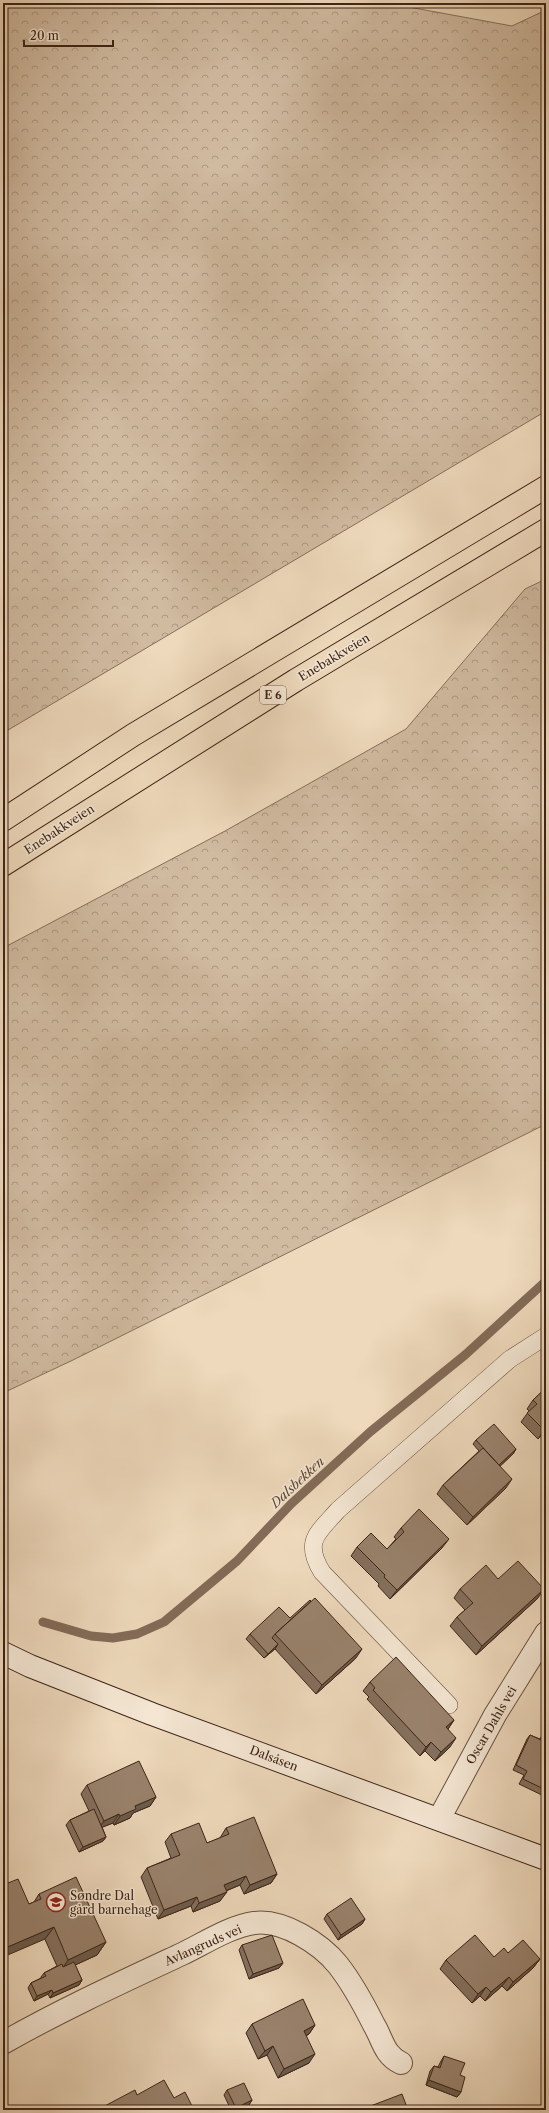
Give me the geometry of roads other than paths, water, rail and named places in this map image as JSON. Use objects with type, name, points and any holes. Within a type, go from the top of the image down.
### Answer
[{"type":"highway","points":[[3,820],[133,735],[546,487]]},
{"type":"highway","name":"Enebakkveien","points":[[3,865],[290,684],[546,530]]},
{"type":"street","name":"Oscar Dahls vei","points":[[440,1819],[495,1715],[545,1636]]},
{"type":"street","name":"Dalsåsen","points":[[3,1653],[30,1666],[152,1714],[440,1819],[546,1860]]},
{"type":"street","name":"Avlangruds vei","points":[[3,2043],[230,1931],[255,1923],[273,1924],[287,1929],[305,1937],[324,1951],[338,1966],[375,2026],[388,2054],[401,2063]]},
{"type":"lane","points":[[449,1705],[322,1572],[314,1559],[312,1547],[318,1533],[338,1510],[510,1359],[546,1336]]},
{"type":"waterway","name":"Dalsbekken","points":[[43,1622],[91,1636],[113,1638],[137,1634],[164,1622],[237,1561],[291,1504],[370,1432],[465,1355],[546,1281]]},
{"type":"place","name":"Søndre Dal gård barnehage","points":[[56,1902]]}]
